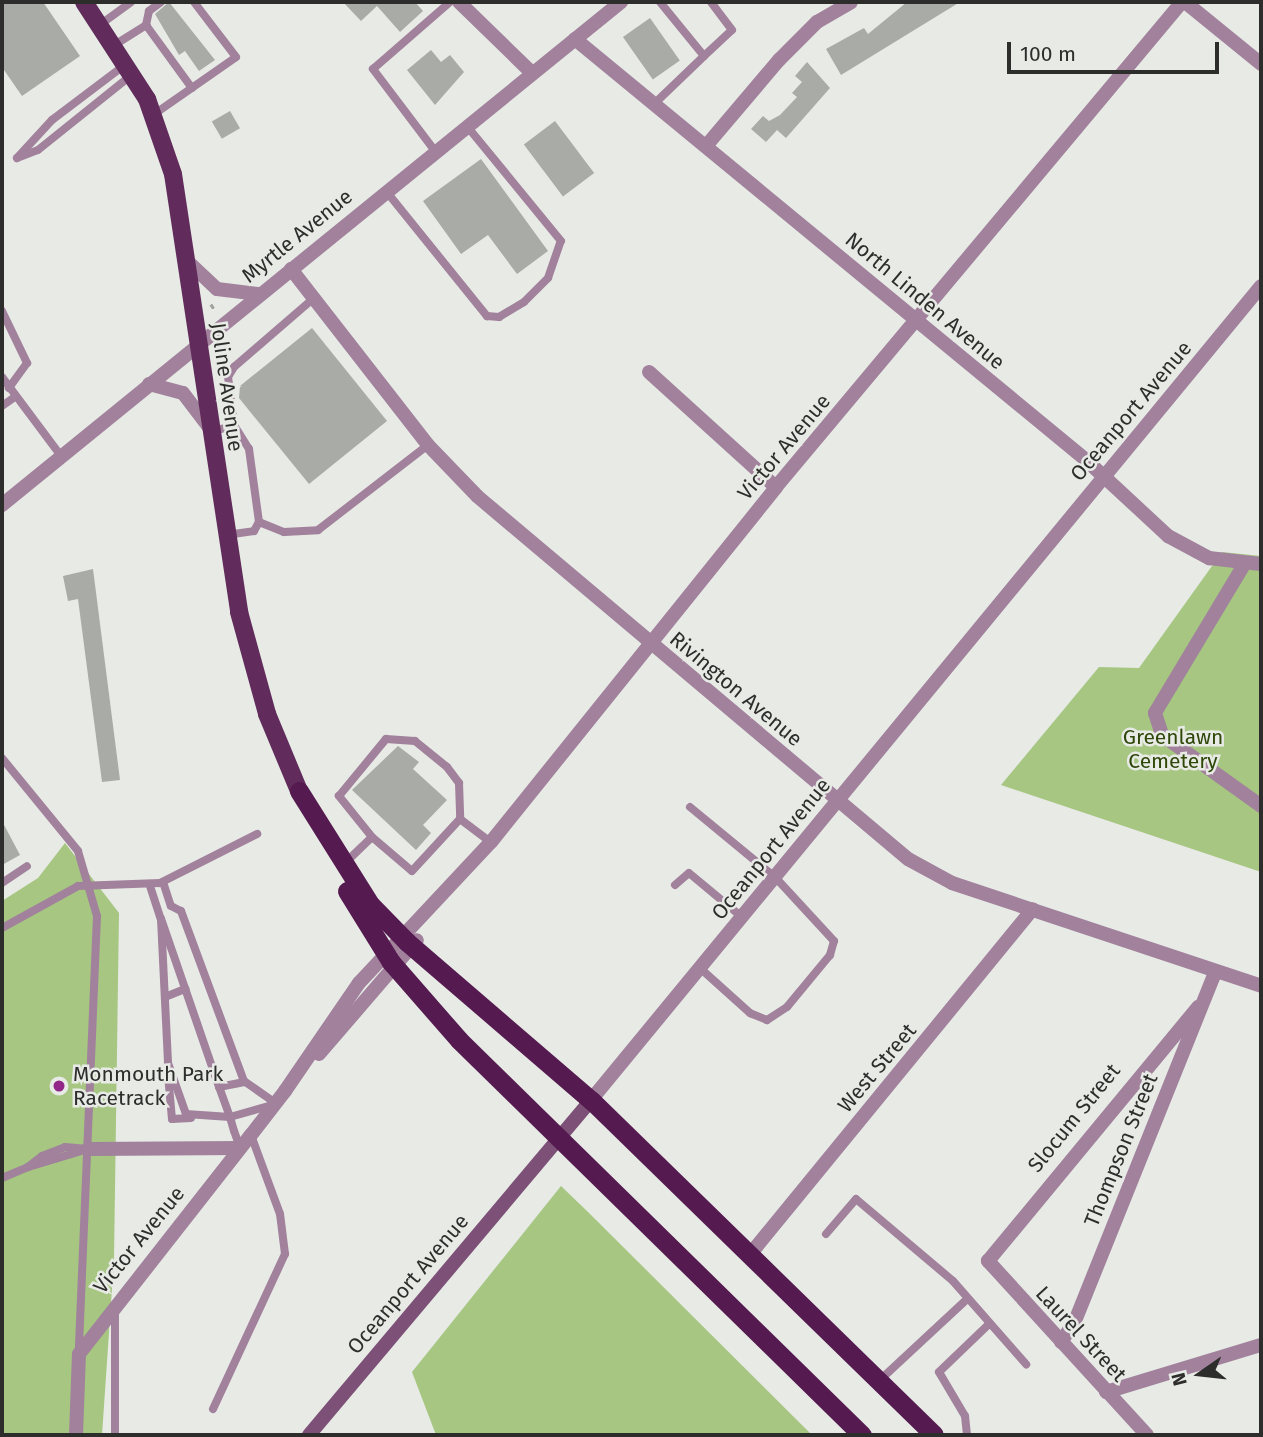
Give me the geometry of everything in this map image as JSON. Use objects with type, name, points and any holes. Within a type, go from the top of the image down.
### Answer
[{"type":"highway","points":[[299,790],[343,865],[407,943],[591,1100],[752,1252],[934,1435]]},
{"type":"highway","points":[[299,790],[332,866],[391,961],[556,1140],[862,1435]]},
{"type":"main road","name":"Joline Avenue","points":[[84,2],[131,68],[153,115],[173,174],[226,535],[250,661],[299,790]]},
{"type":"main road","name":"Oceanport Avenue","points":[[313,1434],[591,1100]]},
{"type":"street","points":[[459,2],[532,73]]},
{"type":"street","name":"Myrtle Avenue","points":[[2,505],[149,384],[198,340],[291,269],[621,2]]},
{"type":"street","points":[[706,146],[779,60],[817,22],[851,2]]},
{"type":"street","points":[[1184,2],[1261,64]]},
{"type":"street","name":"Victor Avenue","points":[[79,1354],[115,1304],[280,1097],[652,646],[776,486],[918,323],[1184,2]]},
{"type":"street","name":"North Linden Avenue","points":[[575,39],[1104,477],[1182,546],[1245,563],[1261,564]]},
{"type":"street","points":[[185,258],[209,286],[258,294]]},
{"type":"street","name":"Rivington Avenue","points":[[291,269],[428,445],[530,545],[838,801],[927,871],[1261,986]]},
{"type":"street","name":"Oceanport Avenue","points":[[591,1100],[1261,286]]},
{"type":"street","points":[[649,372],[776,486]]},
{"type":"street","points":[[149,384],[183,393],[210,430]]},
{"type":"street","points":[[1245,563],[1157,704],[1155,722],[1162,735],[1261,806]]},
{"type":"street","name":"West Street","points":[[752,1252],[1033,909]]},
{"type":"street","name":"Thompson Street","points":[[1061,1342],[1075,1321],[1198,1007],[1215,972]]},
{"type":"street","name":"Slocum Street","points":[[988,1261],[1198,1007]]},
{"type":"street","points":[[88,1149],[240,1148]]},
{"type":"street","name":"Laurel Street","points":[[988,1261],[1147,1435]]},
{"type":"street","points":[[1106,1392],[1261,1345]]},
{"type":"street","points":[[76,1435],[79,1354]]},
{"type":"lane","points":[[101,24],[131,2]]},
{"type":"lane","points":[[116,44],[146,25],[149,10],[161,2]]},
{"type":"lane","points":[[153,115],[236,57],[194,2]]},
{"type":"lane","points":[[435,151],[373,69],[450,2]]},
{"type":"lane","points":[[660,2],[704,56]]},
{"type":"lane","points":[[654,104],[732,30],[711,2]]},
{"type":"lane","points":[[146,25],[191,88]]},
{"type":"lane","points":[[131,68],[38,150],[17,158],[51,120],[131,68]]},
{"type":"lane","points":[[386,191],[487,316],[499,317],[524,302],[548,278],[561,242],[467,126]]},
{"type":"lane","points":[[226,535],[254,531],[259,522],[249,449],[234,425],[228,377],[234,367],[314,298]]},
{"type":"lane","points":[[2,311],[27,363],[9,388]]},
{"type":"lane","points":[[2,377],[61,456]]},
{"type":"lane","points":[[2,406],[15,397]]},
{"type":"lane","points":[[210,430],[234,425]]},
{"type":"lane","points":[[259,522],[284,531],[318,530],[428,445]]},
{"type":"lane","points":[[399,736],[447,766],[459,783],[460,819],[412,871],[372,837],[339,796],[381,741],[399,736]]},
{"type":"lane","points":[[2,758],[69,837],[93,884],[97,916],[79,1354]]},
{"type":"lane","points":[[690,807],[775,877],[831,934],[832,950],[822,965],[767,1020],[700,968]]},
{"type":"lane","points":[[460,819],[491,842]]},
{"type":"lane","points":[[2,928],[78,886],[149,886],[257,834]]},
{"type":"lane","points":[[343,865],[372,837]]},
{"type":"lane","points":[[2,883],[27,866]]},
{"type":"lane","points":[[675,885],[689,873],[742,917]]},
{"type":"lane","points":[[163,881],[171,906],[181,911],[245,1082]]},
{"type":"lane","points":[[149,886],[240,1148]]},
{"type":"lane","points":[[160,915],[171,906]]},
{"type":"lane","points":[[160,915],[172,1119],[230,1117],[280,1097]]},
{"type":"lane","points":[[165,997],[185,989]]},
{"type":"lane","points":[[168,1063],[184,1109],[194,1118]]},
{"type":"lane","points":[[219,1087],[245,1082],[280,1097]]},
{"type":"lane","points":[[219,1148],[234,1131]]},
{"type":"lane","points":[[213,1409],[285,1254],[280,1214],[251,1135]]},
{"type":"lane","points":[[2,1178],[65,1147],[88,1149]]},
{"type":"lane","points":[[826,1234],[856,1199],[953,1281],[965,1301],[1026,1364]]},
{"type":"lane","points":[[880,1380],[965,1301]]},
{"type":"lane","points":[[115,1304],[115,1435]]},
{"type":"lane","points":[[967,1435],[965,1416],[939,1372],[988,1325]]},
{"type":"path","points":[[211,304],[216,312]]},
{"type":"green space","name":"Greenlawn Cemetery","points":[[1222,552],[1261,556],[1261,872],[1001,785],[1099,667],[1139,668]]},
{"type":"green space","name":"Monmouth Park Racetrack","points":[[65,843],[119,913],[114,1259],[102,1435],[2,1435],[2,901],[38,878]]},
{"type":"green space","points":[[561,1186],[812,1435],[436,1435],[412,1372]]},
{"type":"building","points":[[2,2],[43,2],[80,56],[22,96],[4,70]]},
{"type":"building","points":[[169,2],[215,60],[199,71],[185,51],[179,55],[155,14]]},
{"type":"building","points":[[343,2],[415,2],[423,11],[400,32],[377,6],[361,21]]},
{"type":"building","points":[[907,2],[960,2],[841,75],[826,49],[864,28],[868,34]]},
{"type":"building","points":[[650,18],[680,61],[653,80],[623,37]]},
{"type":"building","points":[[431,50],[441,62],[450,55],[464,72],[435,105],[407,70]]},
{"type":"building","points":[[807,62],[830,88],[786,138],[777,130],[766,142],[751,129],[763,116],[769,121],[780,115],[797,97],[792,93],[802,82],[795,76]]},
{"type":"building","points":[[230,111],[240,128],[222,139],[212,122]]},
{"type":"building","points":[[555,121],[594,173],[563,196],[524,144]]},
{"type":"building","points":[[481,159],[548,251],[517,274],[488,235],[461,254],[423,201]]},
{"type":"building","points":[[312,328],[387,421],[309,484],[239,398],[240,386]]},
{"type":"building","points":[[93,569],[120,780],[102,782],[78,599],[68,601],[63,576]]},
{"type":"building","points":[[398,746],[419,762],[413,769],[447,800],[423,825],[431,833],[416,850],[352,790]]},
{"type":"building","points":[[2,821],[20,855],[2,865]]},
{"type":"place","name":"Monmouth Park Racetrack","points":[[59,1086]]}]
